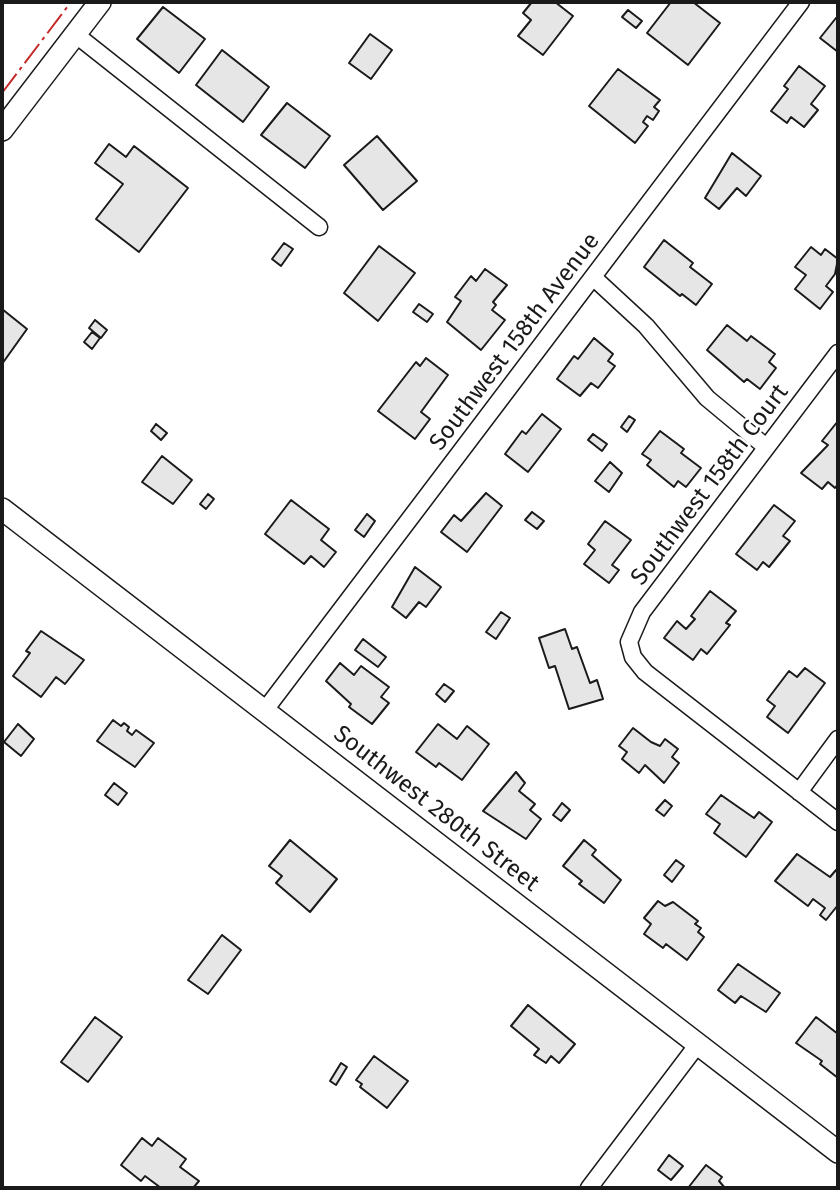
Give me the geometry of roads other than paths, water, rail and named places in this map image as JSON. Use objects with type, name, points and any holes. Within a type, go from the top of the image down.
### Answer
[{"type":"street","points":[[2,130],[100,2]]},
{"type":"street","name":"Southwest 158th Avenue","points":[[265,710],[802,2]]},
{"type":"street","points":[[75,34],[319,227]]},
{"type":"street","points":[[593,277],[639,318],[707,398],[766,447]]},
{"type":"street","name":"Southwest 158th Court","points":[[799,792],[652,678],[630,650],[631,633],[642,612],[838,353]]},
{"type":"street","name":"Southwest 280th Street","points":[[2,509],[838,1152]]},
{"type":"street","points":[[838,739],[799,792],[838,822]]},
{"type":"street","points":[[589,1188],[698,1045]]}]
